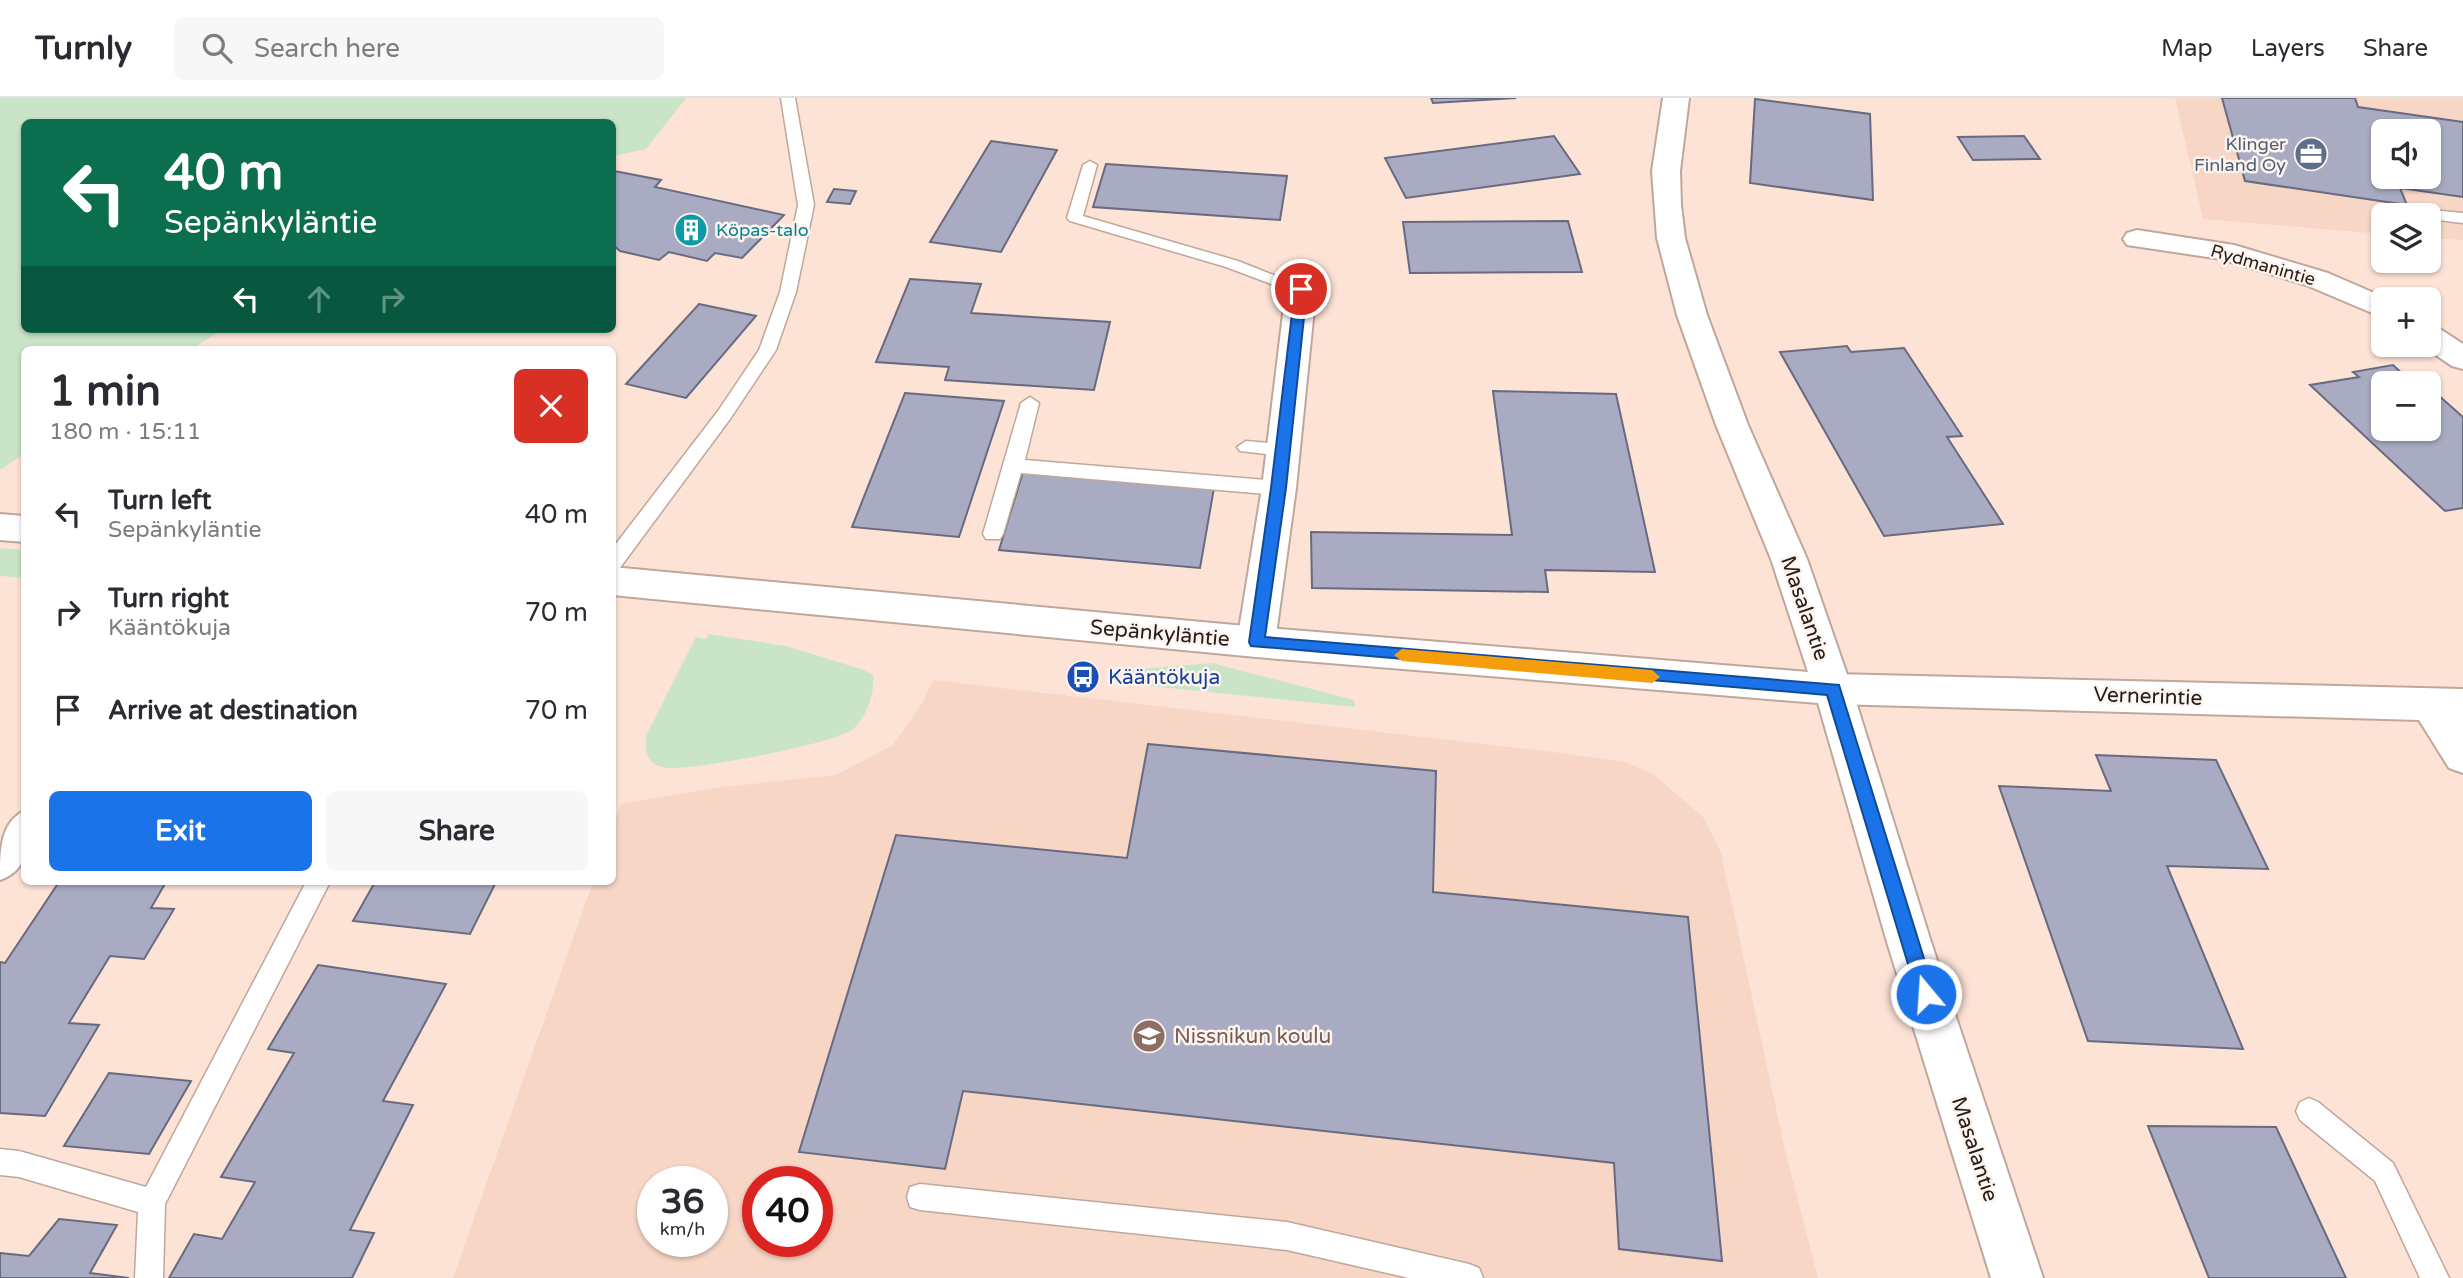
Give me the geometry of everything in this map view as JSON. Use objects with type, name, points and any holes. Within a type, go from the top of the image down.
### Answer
[{"type":"street","name":"Masalantie","points":[[1676,98],[1666,171],[1667,205],[1671,238],[1692,315],[1732,425],[1789,559],[1833,689],[2017,1278]]},
{"type":"street","name":"Rydmanintie","points":[[2137,239],[2224,251],[2317,279],[2371,303]]},
{"type":"street","points":[[1256,642],[1279,488],[1301,289]]},
{"type":"street","points":[[2441,344],[2463,359]]},
{"type":"street","points":[[0,527],[21,529]]},
{"type":"street","name":"Sepänkyläntie","points":[[616,581],[1256,642],[1833,689]]},
{"type":"street","name":"Vernerintie","points":[[1833,689],[2446,704]]},
{"type":"street","points":[[2446,704],[2463,756]]},
{"type":"street","points":[[0,862],[21,833]]},
{"type":"lane","points":[[616,558],[724,415],[767,350],[788,292],[806,205],[788,98]]},
{"type":"lane","points":[[1090,165],[1075,218],[1232,264],[1301,289]]},
{"type":"lane","points":[[2441,216],[2463,218]]},
{"type":"lane","points":[[993,534],[1030,403]]},
{"type":"lane","points":[[1246,447],[1282,450]]},
{"type":"lane","points":[[1014,466],[1279,488]]},
{"type":"lane","points":[[149,1278],[152,1202],[316,885]]},
{"type":"lane","points":[[2309,1111],[2384,1172],[2435,1278]]},
{"type":"lane","points":[[0,1162],[19,1164],[152,1202]]},
{"type":"lane","points":[[920,1197],[1287,1236],[1469,1278]]},
{"type":"shaded area","points":[[2175,98],[2463,98],[2463,240],[2441,239],[2441,203],[2371,203],[2371,233],[2203,219]]},
{"type":"shaded area","name":"Nissnikun koulu","points":[[933,680],[1561,753],[1625,762],[1653,774],[1703,817],[1721,853],[1785,1150],[1818,1278],[453,1278],[592,885],[616,885],[616,819],[621,804],[723,787],[836,775],[893,745],[923,702]]},
{"type":"green space","points":[[0,98],[686,98],[646,149],[616,155],[616,119],[21,119],[21,333],[217,333],[196,346],[21,346],[21,456],[0,470]]},
{"type":"green space","points":[[0,548],[21,550],[21,578],[0,576]]},
{"type":"green space","points":[[709,634],[786,646],[864,670],[873,675],[866,711],[853,729],[821,742],[736,760],[686,767],[669,768],[655,764],[646,749],[646,736],[696,637],[706,639]]},
{"type":"green space","points":[[1212,663],[1354,700],[1355,707],[1120,683],[1127,670]]},
{"type":"building","points":[[1431,98],[1516,98],[1433,103]]},
{"type":"building","name":"Klinger Finland Oy","points":[[2222,98],[2355,98],[2358,107],[2463,122],[2463,197],[2407,189],[2441,189],[2441,119],[2371,119],[2371,189],[2400,189],[2406,203],[2245,181]]},
{"type":"building","points":[[1755,99],[1870,114],[1873,200],[1750,183]]},
{"type":"building","points":[[1554,136],[1580,174],[1406,198],[1385,158]]},
{"type":"building","points":[[2024,136],[2040,159],[1973,160],[1958,137]]},
{"type":"building","points":[[991,141],[1057,150],[1001,252],[930,242]]},
{"type":"building","points":[[1106,164],[1287,176],[1280,220],[1093,207]]},
{"type":"building","name":"Köpas-talo","points":[[616,171],[661,180],[655,187],[784,215],[742,258],[715,253],[707,261],[669,252],[659,260],[620,251],[616,248]]},
{"type":"building","points":[[834,189],[856,191],[850,204],[827,202]]},
{"type":"building","points":[[1568,221],[1582,272],[1410,273],[1403,222]]},
{"type":"building","points":[[910,279],[981,284],[971,313],[1110,322],[1094,390],[945,380],[949,367],[876,362]]},
{"type":"building","points":[[699,304],[756,316],[686,398],[626,384]]},
{"type":"building","points":[[1847,346],[1851,352],[1904,348],[1962,436],[1947,437],[2003,524],[1884,536],[1780,352]]},
{"type":"building","points":[[2393,365],[2399,371],[2371,371],[2371,441],[2441,441],[2441,398],[2463,417],[2463,508],[2445,511],[2310,385],[2359,377],[2353,372]]},
{"type":"building","points":[[1493,391],[1616,394],[1655,572],[1545,570],[1548,592],[1312,588],[1311,532],[1512,535]]},
{"type":"building","points":[[905,393],[1004,401],[959,537],[852,527]]},
{"type":"building","points":[[1023,472],[1214,488],[1200,568],[999,550]]},
{"type":"building","points":[[1148,744],[1436,771],[1433,892],[1688,917],[1722,1261],[1619,1249],[1614,1163],[963,1091],[945,1169],[799,1152],[896,835],[1127,858]]},
{"type":"building","points":[[2096,755],[2216,760],[2268,869],[2167,866],[2243,1049],[2088,1041],[1999,786],[2111,791]]},
{"type":"building","points":[[57,885],[164,885],[151,908],[174,909],[144,959],[110,956],[69,1023],[99,1025],[45,1116],[0,1113],[0,962],[5,963]]},
{"type":"building","points":[[373,885],[494,885],[470,934],[353,921]]},
{"type":"building","points":[[318,965],[446,984],[383,1101],[413,1105],[350,1230],[374,1233],[352,1278],[169,1278],[194,1234],[222,1239],[255,1182],[221,1177],[294,1053],[268,1049]]},
{"type":"building","points":[[109,1073],[191,1081],[149,1154],[64,1146]]},
{"type":"building","points":[[2148,1126],[2276,1127],[2346,1278],[2209,1278]]},
{"type":"building","points":[[59,1219],[117,1225],[90,1273],[129,1278],[0,1278],[0,1253],[29,1256]]},
{"type":"slow traffic","points":[[1402,655],[1652,677]]},
{"type":"place","name":"Klinger Finland Oy","points":[[2311,154]]},
{"type":"place","name":"Köpas-talo","points":[[691,230]]},
{"type":"place","name":"Kääntökuja","points":[[1083,677]]},
{"type":"place","name":"Nissnikun koulu","points":[[1149,1036]]},
{"type":"route","points":[[1301,289],[1279,488],[1256,642],[1644,676],[1833,689],[1926,994]]}]
